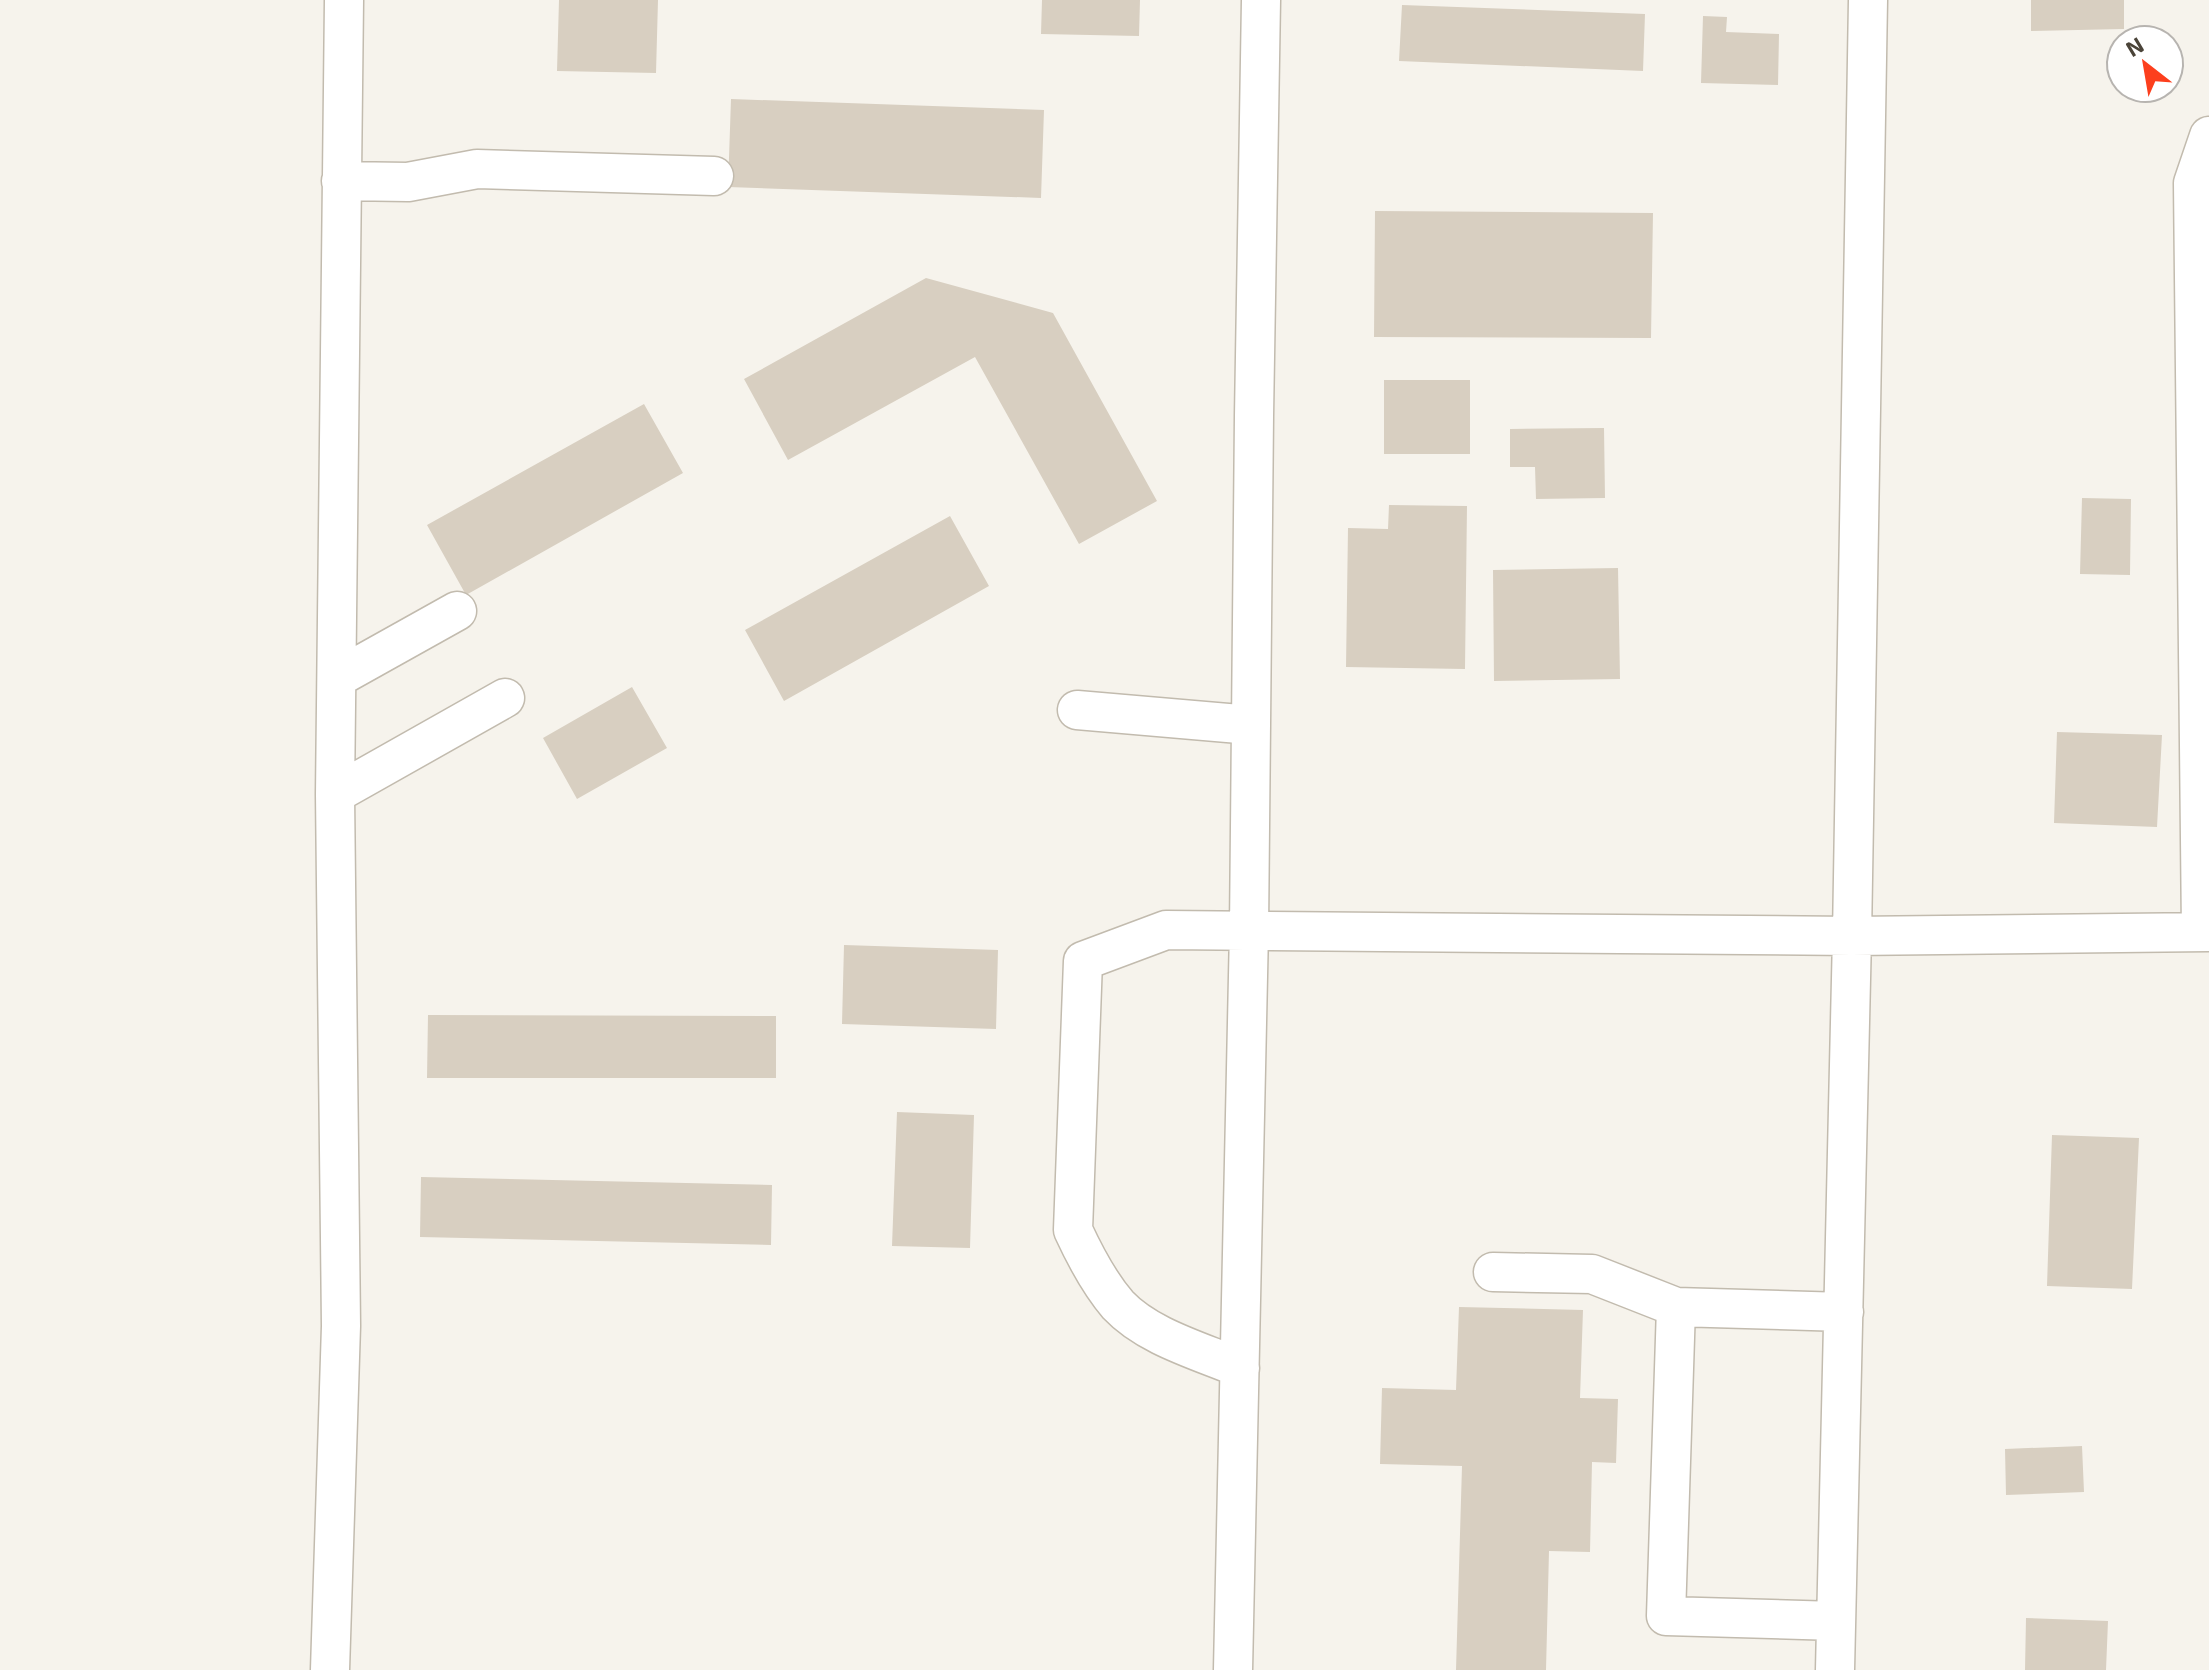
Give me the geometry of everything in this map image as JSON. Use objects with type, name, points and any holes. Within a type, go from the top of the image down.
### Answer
[{"type":"street","points":[[330,1670],[341,1326],[335,794],[344,0]]},
{"type":"street","points":[[1233,1670],[1249,930],[1261,0]]},
{"type":"street","points":[[1835,1670],[1852,936],[1868,0]]},
{"type":"street","points":[[1240,1368],[1151,1329],[1119,1306],[1089,1263],[1073,1230],[1083,961],[1166,930],[1852,936],[2205,932],[2193,183],[2209,136]]},
{"type":"street","points":[[341,181],[408,182],[477,169],[714,176]]},
{"type":"street","points":[[337,678],[457,611]]},
{"type":"street","points":[[335,794],[505,698]]},
{"type":"street","points":[[1077,710],[1251,725]]},
{"type":"street","points":[[1493,1272],[1592,1274],[1676,1307],[1844,1312]]},
{"type":"street","points":[[1676,1307],[1666,1616],[1836,1621]]},
{"type":"building","points":[[559,0],[658,0],[656,73],[557,71]]},
{"type":"building","points":[[1042,0],[1140,0],[1139,36],[1041,34]]},
{"type":"building","points":[[2031,0],[2124,0],[2124,24],[2105,24],[2105,29],[2031,31]]},
{"type":"building","points":[[1402,5],[1645,14],[1643,71],[1399,61]]},
{"type":"building","points":[[1703,16],[1727,17],[1726,32],[1779,34],[1778,85],[1701,83]]},
{"type":"building","points":[[731,99],[1044,110],[1041,198],[728,187]]},
{"type":"building","points":[[1375,211],[1653,213],[1651,338],[1374,337]]},
{"type":"building","points":[[926,278],[1053,313],[1157,501],[1079,544],[975,357],[788,460],[744,379]]},
{"type":"building","points":[[1384,380],[1470,380],[1470,454],[1384,454]]},
{"type":"building","points":[[644,404],[683,473],[466,595],[427,525]]},
{"type":"building","points":[[1604,428],[1605,498],[1536,499],[1535,467],[1510,467],[1510,429]]},
{"type":"building","points":[[2082,498],[2131,499],[2130,575],[2080,574]]},
{"type":"building","points":[[1389,505],[1467,506],[1465,669],[1346,667],[1348,528],[1388,529]]},
{"type":"building","points":[[950,516],[989,586],[784,701],[745,630]]},
{"type":"building","points":[[1618,568],[1620,679],[1494,681],[1493,570]]},
{"type":"building","points":[[632,687],[667,748],[577,799],[543,738]]},
{"type":"building","points":[[2057,732],[2162,735],[2157,827],[2054,823]]},
{"type":"building","points":[[844,945],[998,950],[996,1029],[842,1024]]},
{"type":"building","points":[[428,1015],[776,1016],[776,1078],[427,1078]]},
{"type":"building","points":[[897,1112],[974,1115],[970,1248],[892,1246]]},
{"type":"building","points":[[2052,1135],[2139,1138],[2132,1289],[2047,1286]]},
{"type":"building","points":[[421,1177],[772,1185],[771,1245],[420,1237]]},
{"type":"building","points":[[1459,1307],[1583,1310],[1580,1398],[1618,1399],[1616,1463],[1592,1462],[1590,1552],[1549,1551],[1546,1670],[1456,1670],[1462,1466],[1380,1464],[1382,1388],[1456,1390]]},
{"type":"building","points":[[2082,1446],[2084,1492],[2006,1495],[2005,1449]]},
{"type":"building","points":[[2026,1618],[2108,1621],[2106,1670],[2025,1670]]}]
